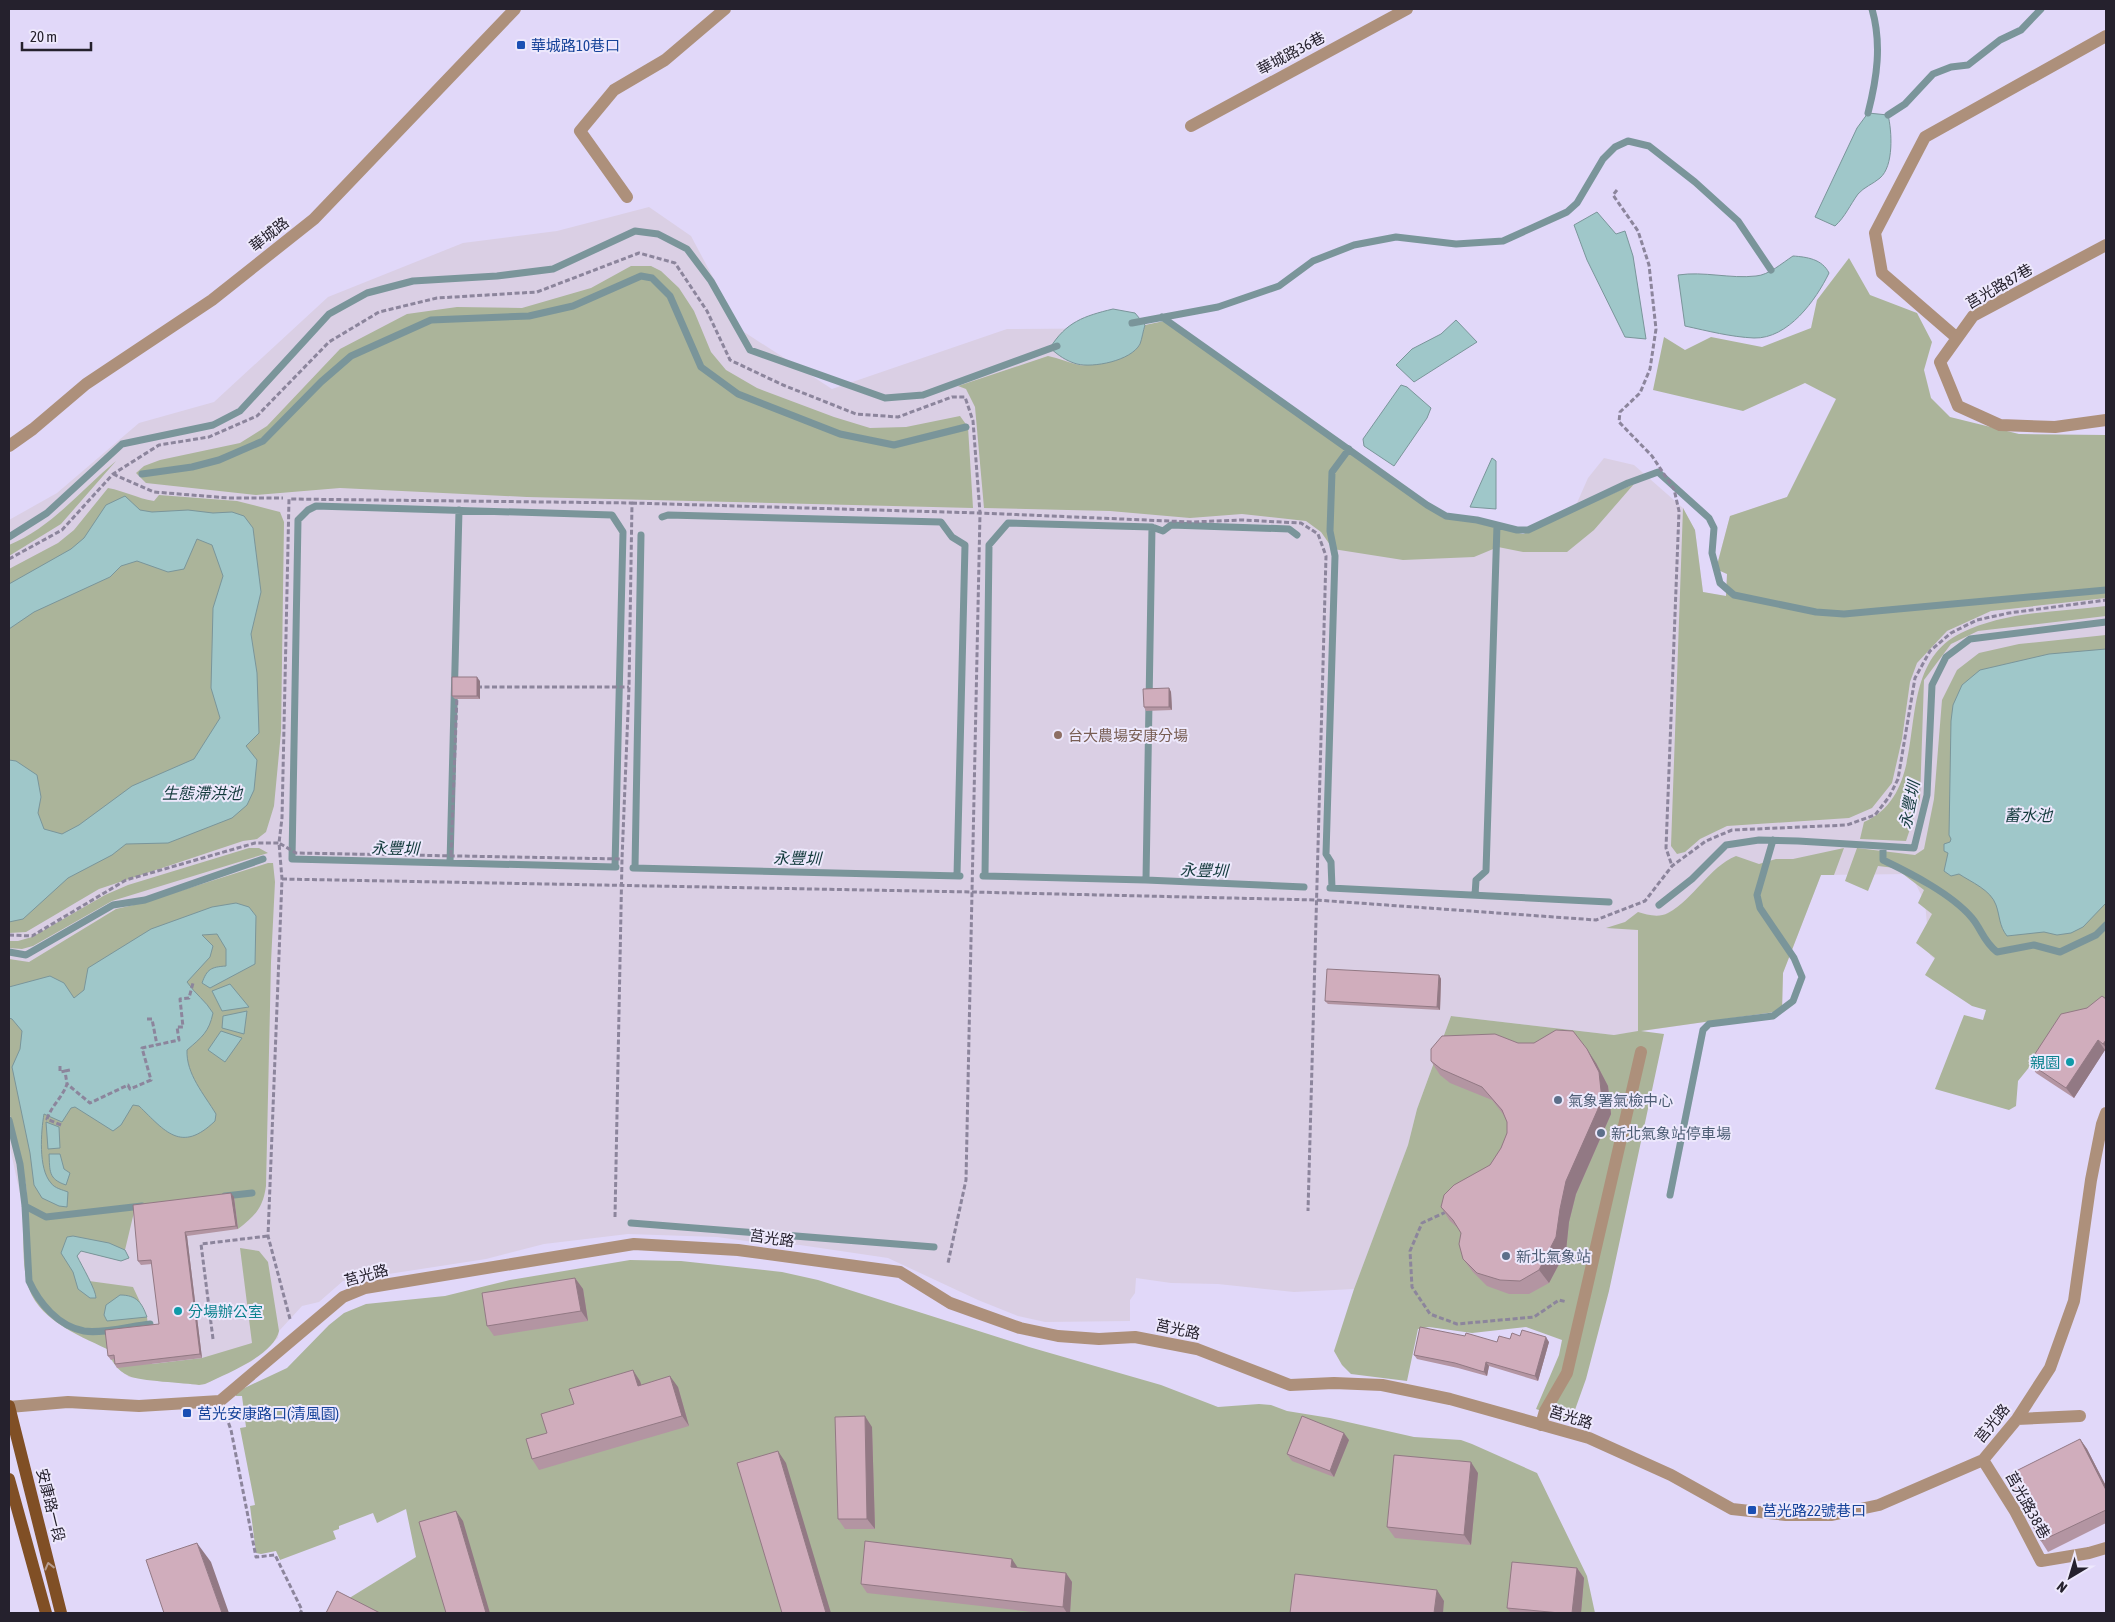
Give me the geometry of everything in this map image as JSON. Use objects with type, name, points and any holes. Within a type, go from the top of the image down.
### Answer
[{"type":"main road","name":"安康路一段","points":[[9,1406],[61,1613]]},
{"type":"main road","points":[[9,1479],[46,1613]]},
{"type":"street","name":"華城路","points":[[9,446],[33,429],[86,384],[212,300],[314,219],[515,9]]},
{"type":"street","points":[[627,197],[580,131],[614,90],[665,60],[726,9]]},
{"type":"street","name":"華城路36巷","points":[[1191,126],[1407,9]]},
{"type":"street","points":[[1957,338],[1882,272],[1875,232],[1925,137],[2106,36]]},
{"type":"street","name":"莒光路87巷","points":[[2106,245],[1973,316],[1940,362],[1958,406],[2000,425],[2055,426],[2106,420]]},
{"type":"street","points":[[1541,1425],[1545,1411],[1567,1373],[1640,1052]]},
{"type":"street","name":"莒光路","points":[[9,1406],[68,1402],[139,1406],[220,1401],[343,1297],[366,1288],[634,1244],[664,1244],[738,1250],[900,1272],[950,1303],[1020,1328],[1058,1336],[1099,1339],[1135,1337],[1197,1349],[1290,1385],[1334,1383],[1382,1385],[1450,1399],[1589,1438],[1672,1475],[1732,1509],[1786,1515],[1832,1515],[1879,1505],[1984,1460],[2017,1419],[2050,1368],[2074,1301],[2091,1180],[2102,1124],[2106,1113]]},
{"type":"street","points":[[2017,1419],[2080,1416]]},
{"type":"street","name":"莒光路38巷","points":[[1984,1460],[2041,1561],[2089,1553],[2106,1548]]},
{"type":"path","points":[[1617,190],[1613,195],[1638,231],[1649,265],[1656,329],[1650,369],[1640,393],[1620,412],[1619,422],[1652,456],[1674,489],[1679,510],[1666,848],[1672,866]]},
{"type":"path","points":[[9,559],[62,530],[113,474],[159,445],[209,438],[257,416],[329,342],[379,312],[437,298],[537,292],[640,253],[675,263],[707,311],[730,360],[783,385],[856,414],[881,416],[898,417],[952,397],[965,397],[973,421],[980,513],[966,1180],[948,1263]]},
{"type":"path","points":[[113,474],[154,492],[229,498],[283,498]]},
{"type":"path","points":[[295,1336],[268,1236],[282,879],[280,843],[289,499],[632,503],[980,513],[1192,522],[1242,520],[1301,523],[1318,534],[1326,556],[1308,1211]]},
{"type":"path","points":[[616,1217],[622,859],[629,687],[632,503]]},
{"type":"path","points":[[282,879],[1316,900],[1596,920],[1645,901],[1672,866],[1706,841],[1732,830],[1847,825],[1874,814],[1889,797],[1898,779],[1915,678],[1930,652],[1951,633],[1977,620],[2009,613],[2106,600]]},
{"type":"path","points":[[451,855],[457,687]]},
{"type":"path","points":[[476,687],[629,687]]},
{"type":"path","points":[[9,935],[32,936],[126,880],[255,843],[280,843],[296,853],[622,859]]},
{"type":"path","points":[[67,1084],[90,1103],[128,1085],[130,1089],[151,1080],[142,1048],[179,1040],[177,1027],[183,1026],[180,999],[190,998],[193,983]]},
{"type":"path","points":[[147,1019],[152,1018],[157,1046]]},
{"type":"path","points":[[60,1066],[60,1072],[70,1070]]},
{"type":"path","points":[[61,1125],[47,1119],[50,1109],[62,1097],[67,1084],[65,1071]]},
{"type":"path","points":[[1446,1212],[1422,1223],[1410,1251],[1412,1287],[1430,1314],[1457,1324],[1534,1317],[1559,1300],[1582,1305]]},
{"type":"path","points":[[213,1339],[201,1244],[268,1236]]},
{"type":"path","points":[[232,1430],[256,1556],[275,1554],[302,1610],[300,1613]]},
{"type":"shaded area","name":"台大農場安康分場","points":[[649,207],[691,236],[741,330],[832,389],[1007,329],[1151,328],[1404,502],[1521,550],[1569,521],[1588,478],[1604,458],[1634,465],[1683,508],[1695,530],[1703,592],[1726,596],[1727,574],[1716,569],[1730,516],[1787,497],[1796,480],[2106,455],[2106,995],[1988,1010],[1930,955],[1925,903],[1911,874],[1821,875],[1783,973],[1782,1011],[1614,1035],[1451,1016],[1417,1109],[1408,1145],[1354,1289],[1294,1292],[1218,1284],[1171,1283],[1136,1278],[1135,1293],[1130,1300],[1130,1321],[1045,1322],[1018,1316],[978,1300],[888,1258],[800,1245],[761,1243],[717,1237],[628,1234],[544,1244],[486,1259],[343,1281],[319,1302],[302,1306],[279,1331],[278,1338],[252,1361],[205,1384],[199,1385],[129,1377],[117,1368],[111,1360],[107,1349],[52,1319],[33,1297],[27,1281],[23,1208],[9,1143],[9,520],[57,493],[139,423],[214,402],[328,297],[463,243],[557,231]]},
{"type":"shaded area","points":[[1849,258],[1870,295],[1917,313],[1932,342],[1924,370],[1931,398],[1950,417],[2019,434],[2106,435],[2106,598],[1991,611],[1947,631],[1917,663],[1910,682],[1902,739],[1892,783],[1872,808],[1849,818],[1727,826],[1700,839],[1685,852],[1677,854],[1671,846],[1683,508],[1695,530],[1703,592],[1726,596],[1727,574],[1716,569],[1730,516],[1787,497],[1836,399],[1805,383],[1743,411],[1653,390],[1664,337],[1685,350],[1711,337],[1762,347],[1811,328],[1817,300]]},
{"type":"shaded area","points":[[631,266],[651,266],[661,271],[679,288],[694,311],[711,352],[726,370],[757,388],[834,417],[870,428],[906,427],[960,416],[968,427],[973,508],[527,497],[340,488],[256,495],[146,483],[136,473],[144,466],[160,460],[240,443],[267,426],[340,349],[407,314],[457,307],[522,308],[591,288]]},
{"type":"shaded area","points":[[1164,321],[1443,518],[1474,522],[1523,534],[1634,484],[1594,530],[1567,552],[1523,552],[1498,547],[1474,557],[1403,560],[1333,549],[1321,532],[1306,521],[1242,514],[1190,518],[1110,511],[984,508],[975,407],[966,389],[958,386],[1048,356],[1079,365],[1102,362],[1139,346],[1145,325]]},
{"type":"shaded area","points":[[116,461],[61,524],[9,556],[9,545],[39,529],[52,519]]},
{"type":"shaded area","points":[[108,488],[154,501],[159,495],[237,501],[280,512],[284,522],[281,732],[274,806],[266,832],[257,839],[243,841],[99,889],[26,932],[9,933],[9,569],[58,543],[74,530]]},
{"type":"shaded area","points":[[2106,606],[2106,616],[1978,631],[1951,644],[1924,680],[1920,799],[1906,841],[1860,839],[1864,822],[1887,806],[1900,783],[1908,757],[1917,701],[1924,674],[1938,651],[1961,633],[1996,620],[2014,616]]},
{"type":"shaded area","points":[[2106,635],[2106,1011],[2064,1024],[2018,1081],[2016,1106],[2009,1110],[1935,1089],[1964,1015],[1983,1020],[1986,1010],[1972,1006],[1925,975],[1935,958],[1916,943],[1932,914],[1918,903],[1924,890],[1895,868],[1878,866],[1868,891],[1845,881],[1857,848],[1915,855],[1924,849],[1934,799],[1942,700],[1957,670],[1979,653],[2019,644]]},
{"type":"shaded area","points":[[249,848],[259,848],[268,853],[112,901],[33,946],[22,949],[9,948],[9,941],[18,941],[32,937],[105,895],[128,885]]},
{"type":"shaded area","points":[[1844,848],[1834,875],[1821,875],[1783,973],[1782,1011],[1641,1031],[1664,1034],[1609,1291],[1586,1379],[1571,1421],[1536,1409],[1559,1355],[1562,1340],[1526,1327],[1472,1333],[1429,1327],[1418,1329],[1407,1381],[1351,1374],[1342,1365],[1334,1351],[1354,1289],[1408,1145],[1417,1109],[1451,1016],[1614,1035],[1638,1031],[1638,930],[1606,928],[1625,922],[1638,912],[1657,916],[1668,913],[1686,900],[1709,875],[1726,861],[1736,856],[1759,864],[1776,859],[1793,859]]},
{"type":"shaded area","points":[[273,863],[275,882],[271,962],[266,1186],[263,1200],[254,1215],[238,1229],[234,1197],[135,1208],[125,1250],[129,1258],[121,1261],[81,1251],[77,1256],[89,1281],[133,1287],[147,1317],[152,1364],[202,1358],[252,1343],[240,1248],[259,1251],[268,1262],[279,1331],[275,1340],[259,1356],[205,1384],[199,1385],[134,1378],[118,1368],[107,1349],[70,1331],[48,1316],[32,1295],[27,1282],[24,1258],[23,1213],[28,1212],[26,1185],[9,1111],[9,959],[29,962],[116,909],[142,903]]},
{"type":"shaded area","points":[[630,1260],[681,1261],[782,1272],[818,1280],[1029,1347],[1161,1385],[1218,1407],[1271,1405],[1287,1411],[1330,1418],[1414,1437],[1461,1440],[1472,1444],[1537,1473],[1587,1576],[1595,1613],[325,1613],[416,1557],[406,1509],[377,1523],[373,1513],[339,1526],[339,1529],[333,1531],[336,1539],[280,1560],[276,1551],[256,1553],[250,1506],[255,1505],[240,1428],[246,1427],[242,1396],[236,1396],[236,1392],[287,1368],[329,1325],[344,1313],[366,1304],[445,1296],[510,1280]]},
{"type":"water","points":[[1868,113],[1888,115],[1891,148],[1888,165],[1885,173],[1880,178],[1858,194],[1845,215],[1835,226],[1815,217],[1857,128]]},
{"type":"water","points":[[1597,212],[1616,234],[1625,231],[1633,256],[1646,339],[1625,337],[1587,260],[1574,225]]},
{"type":"water","points":[[1793,256],[1809,258],[1818,262],[1829,273],[1809,306],[1789,325],[1766,337],[1754,338],[1685,326],[1678,275],[1756,276],[1771,271]]},
{"type":"water","points":[[1113,309],[1135,313],[1145,325],[1140,344],[1129,355],[1102,364],[1084,365],[1066,359],[1050,348],[1069,326],[1077,321],[1093,314]]},
{"type":"water","points":[[1456,320],[1477,342],[1414,382],[1396,365],[1412,349],[1441,334]]},
{"type":"water","points":[[1401,385],[1407,387],[1431,408],[1427,418],[1394,466],[1364,446],[1363,439]]},
{"type":"water","points":[[1492,458],[1496,461],[1496,509],[1470,507]]},
{"type":"water","name":"生態滯洪池","points":[[125,496],[140,510],[152,512],[188,510],[213,513],[232,512],[244,516],[253,528],[261,592],[251,634],[257,673],[259,733],[246,746],[257,760],[254,790],[247,805],[232,818],[168,843],[126,844],[112,855],[68,878],[23,919],[9,922],[9,760],[16,761],[37,775],[41,797],[38,813],[44,829],[62,834],[79,825],[132,786],[194,759],[220,718],[211,688],[213,608],[223,576],[212,545],[197,539],[184,569],[168,572],[137,561],[121,566],[110,577],[34,612],[9,629],[9,584],[71,549],[84,538],[106,505]]},
{"type":"water","name":"蓄水池","points":[[2106,649],[2106,903],[2083,927],[2071,933],[2057,935],[2044,932],[2007,936],[2001,925],[1996,905],[1990,895],[1959,874],[1951,876],[1944,871],[1948,853],[1944,851],[1944,844],[1950,842],[1951,839],[1949,835],[1951,721],[1953,705],[1962,685],[1980,670],[2049,654]]},
{"type":"water","points":[[236,903],[249,907],[256,916],[255,964],[210,988],[202,983],[204,978],[210,970],[226,966],[226,949],[217,934],[202,935],[213,946],[210,957],[187,982],[213,1013],[204,1034],[187,1050],[187,1059],[193,1076],[216,1114],[215,1121],[203,1131],[192,1136],[183,1137],[174,1135],[166,1130],[139,1106],[133,1105],[121,1125],[113,1131],[75,1107],[71,1108],[62,1122],[44,1114],[41,1150],[44,1169],[52,1185],[68,1192],[67,1207],[59,1206],[42,1198],[34,1185],[30,1153],[12,1067],[20,1049],[22,1031],[9,1018],[9,987],[50,976],[64,983],[74,998],[84,990],[88,968],[151,929],[212,907]]},
{"type":"water","points":[[230,984],[249,1007],[222,1011],[212,991]]},
{"type":"water","points":[[247,1011],[244,1034],[222,1028],[223,1016]]},
{"type":"water","points":[[221,1031],[242,1038],[225,1062],[208,1050]]},
{"type":"water","points":[[46,1122],[59,1127],[60,1148],[48,1149]]},
{"type":"water","points":[[49,1154],[60,1154],[64,1169],[70,1173],[66,1185],[60,1183],[51,1174]]},
{"type":"water","points":[[73,1236],[109,1243],[125,1250],[129,1258],[121,1261],[81,1251],[77,1256],[96,1298],[90,1298],[78,1289],[73,1272],[61,1253],[67,1237]]},
{"type":"water","points":[[120,1295],[135,1298],[147,1317],[107,1321],[104,1315],[106,1305]]},
{"type":"building","points":[[452,677],[477,677],[477,696],[452,696]]},
{"type":"building","points":[[1169,688],[1169,707],[1144,707],[1143,689]]},
{"type":"building","points":[[1327,969],[1439,975],[1437,1007],[1325,1001]]},
{"type":"building","name":"親園","points":[[2102,996],[2106,999],[2106,1040],[2103,1044],[2098,1040],[2066,1088],[2029,1063],[2061,1014],[2087,1008]]},
{"type":"building","points":[[1556,1030],[1573,1031],[1587,1049],[1599,1072],[1602,1100],[1566,1181],[1556,1237],[1539,1270],[1520,1281],[1500,1280],[1477,1273],[1463,1259],[1459,1244],[1461,1233],[1453,1220],[1441,1207],[1444,1195],[1454,1185],[1490,1165],[1501,1148],[1507,1133],[1507,1122],[1502,1110],[1482,1087],[1441,1069],[1431,1061],[1431,1049],[1442,1036],[1495,1034],[1518,1043],[1534,1043]]},
{"type":"building","name":"分場辦公室","points":[[231,1193],[236,1226],[185,1232],[200,1354],[115,1364],[114,1355],[108,1356],[105,1330],[159,1324],[151,1260],[138,1261],[133,1205]]},
{"type":"building","points":[[575,1278],[581,1311],[487,1326],[482,1293]]},
{"type":"building","points":[[1420,1327],[1465,1336],[1466,1333],[1497,1342],[1499,1336],[1510,1339],[1512,1333],[1520,1336],[1522,1330],[1546,1337],[1535,1376],[1486,1362],[1484,1372],[1455,1363],[1414,1355]]},
{"type":"building","points":[[633,1370],[638,1386],[670,1376],[682,1416],[532,1459],[526,1439],[547,1433],[541,1414],[574,1404],[569,1389]]},
{"type":"building","points":[[865,1416],[867,1519],[838,1519],[835,1417]]},
{"type":"building","points":[[1302,1416],[1344,1433],[1330,1471],[1287,1454]]},
{"type":"building","points":[[2080,1439],[2106,1490],[2106,1510],[2041,1541],[2006,1476]]},
{"type":"building","points":[[778,1451],[826,1613],[782,1613],[737,1463]]},
{"type":"building","points":[[1394,1455],[1471,1462],[1464,1535],[1387,1527]]},
{"type":"building","points":[[456,1511],[486,1613],[446,1613],[419,1522]]},
{"type":"building","points":[[865,1541],[1012,1559],[1011,1567],[1066,1573],[1063,1607],[861,1584]]},
{"type":"building","points":[[197,1543],[222,1613],[164,1613],[146,1560]]},
{"type":"building","points":[[1512,1562],[1577,1568],[1572,1613],[1507,1608]]},
{"type":"building","points":[[1295,1574],[1437,1590],[1434,1613],[1290,1613]]},
{"type":"building","points":[[337,1591],[380,1613],[326,1613]]},
{"type":"waterway","points":[[1868,113],[1874,87],[1878,48],[1872,9]]},
{"type":"waterway","points":[[1888,115],[1905,104],[1933,74],[1951,67],[1968,65],[2000,40],[2021,30],[2041,9]]},
{"type":"waterway","points":[[1132,323],[1218,307],[1279,286],[1313,261],[1354,245],[1396,237],[1456,244],[1503,241],[1567,212],[1577,203],[1603,159],[1615,147],[1628,141],[1649,146],[1695,182],[1738,221],[1771,270]]},
{"type":"waterway","points":[[9,537],[47,513],[122,444],[213,425],[240,411],[329,314],[367,293],[413,281],[497,276],[553,269],[635,231],[658,234],[687,249],[711,281],[750,350],[885,398],[923,395],[1057,346]]},
{"type":"waterway","points":[[142,474],[192,467],[219,460],[263,441],[321,382],[351,356],[431,320],[529,316],[573,306],[641,276],[652,278],[670,296],[701,367],[738,394],[840,434],[894,445],[966,427]]},
{"type":"waterway","points":[[1162,317],[1427,505],[1446,516],[1477,520],[1517,530],[1528,530],[1628,483],[1658,472],[1709,518],[1714,528],[1712,553],[1720,583],[1734,595],[1816,612],[1844,614],[2106,590]]},
{"type":"waterway","points":[[1332,888],[1331,862],[1326,854],[1335,556],[1330,531],[1332,472],[1349,449]]},
{"type":"waterway","points":[[615,867],[623,532],[612,515],[316,506],[308,510],[298,520],[292,859],[615,867],[616,867]]},
{"type":"waterway","points":[[450,863],[459,510]]},
{"type":"waterway","points":[[662,517],[668,515],[941,522],[952,537],[965,545],[957,876]]},
{"type":"waterway","points":[[985,876],[989,545],[1008,523],[1152,527],[1146,880]]},
{"type":"waterway","points":[[1152,527],[1163,531],[1171,525],[1289,529],[1297,535]]},
{"type":"waterway","points":[[1475,895],[1476,880],[1486,871],[1497,525]]},
{"type":"waterway","points":[[635,868],[641,535]]},
{"type":"waterway","name":"永豐圳","points":[[1659,905],[1692,879],[1726,845],[1759,840],[1914,848],[1927,795],[1932,685],[1946,657],[1970,639],[2106,622]]},
{"type":"waterway","points":[[1670,1195],[1703,1030],[1709,1024],[1773,1016],[1793,1001],[1802,977],[1794,958],[1760,908],[1757,895],[1773,840]]},
{"type":"waterway","points":[[1883,847],[1883,860],[1918,878],[1964,909],[1997,952],[2034,945],[2060,952],[2096,935],[2106,925]]},
{"type":"waterway","name":"永豐圳","points":[[9,952],[26,955],[113,905],[145,900],[263,859]]},
{"type":"waterway","name":"永豐圳","points":[[633,868],[960,876]]},
{"type":"waterway","name":"永豐圳","points":[[983,876],[1146,880],[1304,887]]},
{"type":"waterway","name":"永豐圳","points":[[1330,888],[1609,902]]},
{"type":"waterway","points":[[9,1120],[20,1164],[25,1206],[29,1281],[38,1297],[58,1319],[84,1331],[108,1331],[150,1324]]},
{"type":"waterway","points":[[225,1196],[252,1193]]},
{"type":"waterway","points":[[25,1206],[46,1217],[142,1206]]},
{"type":"waterway","points":[[631,1223],[934,1247]]},
{"type":"place","name":"華城路10巷口","points":[[521,45]]},
{"type":"place","name":"台大農場安康分場","points":[[1058,735]]},
{"type":"place","name":"親園","points":[[2070,1062]]},
{"type":"place","name":"氣象署氣檢中心","points":[[1558,1100]]},
{"type":"place","name":"新北氣象站停車場","points":[[1601,1133]]},
{"type":"place","name":"新北氣象站","points":[[1506,1256]]},
{"type":"place","name":"分場辦公室","points":[[178,1311]]},
{"type":"place","name":"莒光安康路口(清風園)","points":[[187,1413]]},
{"type":"place","name":"莒光路22號巷口","points":[[1752,1510]]}]
